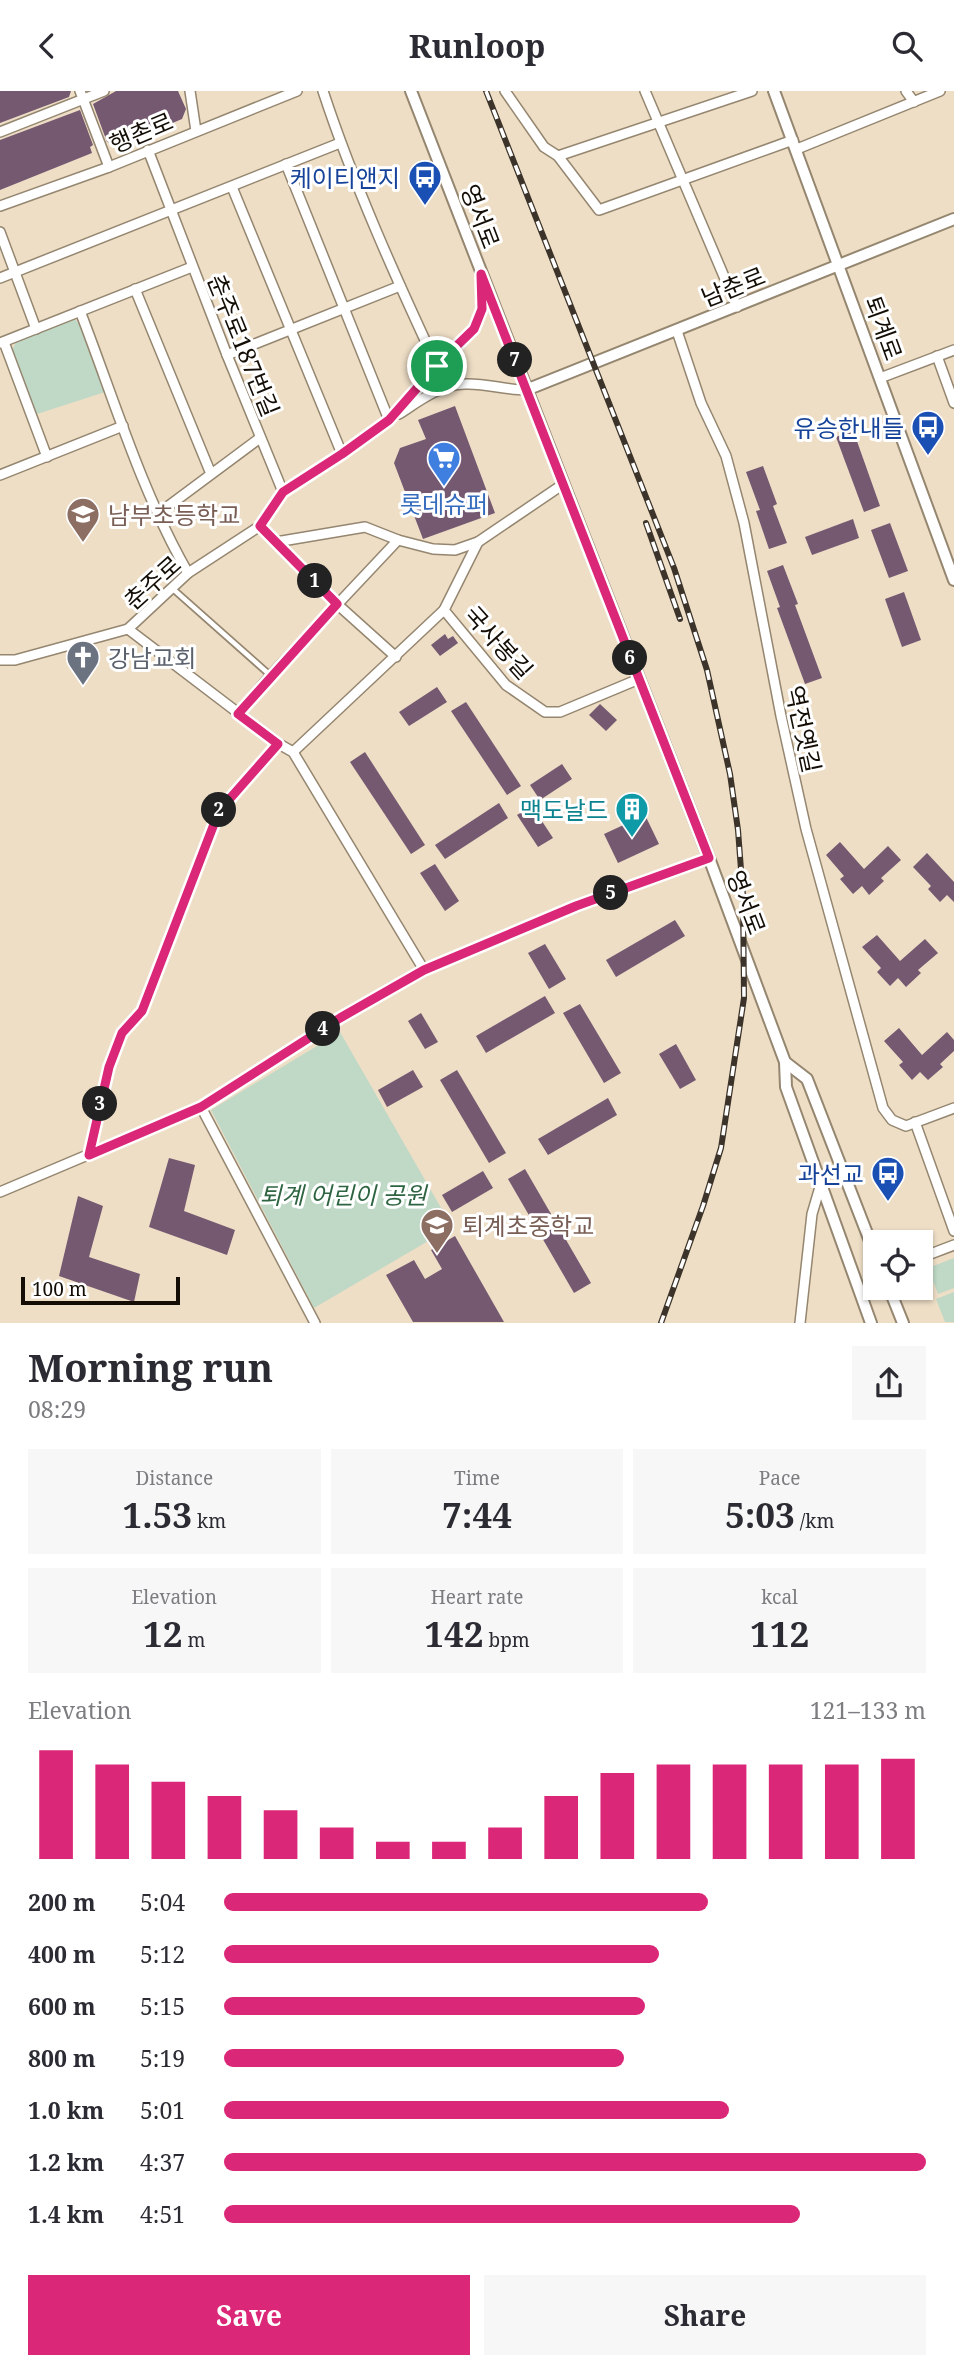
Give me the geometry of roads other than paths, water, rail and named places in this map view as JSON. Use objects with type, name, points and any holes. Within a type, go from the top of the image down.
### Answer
[{"type":"street","points":[[0,132],[82,95],[104,91]]},
{"type":"street","points":[[190,91],[196,131]]},
{"type":"street","name":"행촌로","points":[[0,207],[109,167],[297,91]]},
{"type":"street","points":[[323,91],[340,143],[437,366]]},
{"type":"street","name":"영서로","points":[[411,91],[709,858],[785,1062],[786,1087],[871,1322]]},
{"type":"street","points":[[505,91],[544,146],[558,156],[599,210],[683,179],[795,145],[940,91]]},
{"type":"street","points":[[645,91],[737,307]]},
{"type":"street","points":[[558,156],[752,91]]},
{"type":"street","name":"퇴계로","points":[[774,91],[880,378],[951,560],[954,580]]},
{"type":"street","points":[[906,91],[914,102]]},
{"type":"street","points":[[82,95],[109,167]]},
{"type":"street","points":[[0,278],[340,143]]},
{"type":"street","name":"춘주로187번길","points":[[148,150],[283,492]]},
{"type":"street","points":[[286,164],[389,420],[452,385],[526,390]]},
{"type":"street","points":[[232,187],[342,454]]},
{"type":"street","name":"남춘로","points":[[526,390],[954,219]]},
{"type":"street","points":[[0,232],[36,329]]},
{"type":"street","points":[[47,457],[2,342],[192,267]]},
{"type":"street","name":"춘주로","points":[[0,660],[15,660],[128,629],[188,573],[260,526],[283,492],[389,420],[474,329],[483,297],[481,274]]},
{"type":"street","points":[[227,355],[400,286]]},
{"type":"street","points":[[135,289],[211,474]]},
{"type":"street","points":[[80,311],[122,426],[188,573]]},
{"type":"street","name":"역전옛길","points":[[677,331],[701,403],[726,456],[744,523],[806,829],[883,1108],[892,1121],[911,1124]]},
{"type":"street","points":[[880,378],[954,350]]},
{"type":"street","points":[[937,356],[954,403]]},
{"type":"street","points":[[0,475],[122,426]]},
{"type":"street","points":[[159,513],[260,438]]},
{"type":"street","points":[[276,542],[365,527],[398,540],[433,549],[455,550],[478,542],[562,485]]},
{"type":"street","points":[[260,526],[337,604],[396,657]]},
{"type":"street","points":[[238,714],[271,675],[398,540]]},
{"type":"street","points":[[444,610],[478,542]]},
{"type":"street","name":"국사봉길","points":[[293,752],[444,610],[506,685],[545,712],[560,712],[639,679]]},
{"type":"street","name":"춘주로","points":[[128,629],[278,744],[293,752]]},
{"type":"street","points":[[89,1155],[109,1067],[122,1033],[142,1011],[219,811],[278,744]]},
{"type":"street","points":[[293,752],[424,970]]},
{"type":"street","points":[[0,1192],[201,1107],[340,1018],[424,970],[576,906],[709,858]]},
{"type":"street","name":"영서로","points":[[785,1062],[807,1079],[866,1230]]},
{"type":"street","points":[[201,1107],[315,1322]]},
{"type":"street","points":[[954,1108],[911,1124],[954,1231]]},
{"type":"street","points":[[800,1322],[812,1214],[820,1187]]},
{"type":"street","points":[[933,1253],[954,1245]]},
{"type":"street","points":[[894,1300],[903,1322]]},
{"type":"lane","points":[[173,589],[271,675]]},
{"type":"railway","points":[[486,91],[674,568],[707,670],[730,774],[738,830],[743,896],[744,998],[721,1148],[661,1323]]},
{"type":"railway","points":[[646,523],[680,619]]},
{"type":"place","name":"케이티앤지","points":[[425,207]]},
{"type":"place","name":"유승한내들","points":[[928,457]]},
{"type":"place","name":"롯데슈퍼","points":[[444,488]]},
{"type":"place","name":"남부초등학교","points":[[83,544]]},
{"type":"place","name":"강남교회","points":[[83,687]]},
{"type":"place","name":"맥도날드","points":[[632,839]]},
{"type":"place","name":"과선교","points":[[888,1203]]},
{"type":"place","name":"퇴계초중학교","points":[[437,1255]]},
{"type":"park label","name":"퇴계 어린이 공원","points":[[343,1194]]}]
